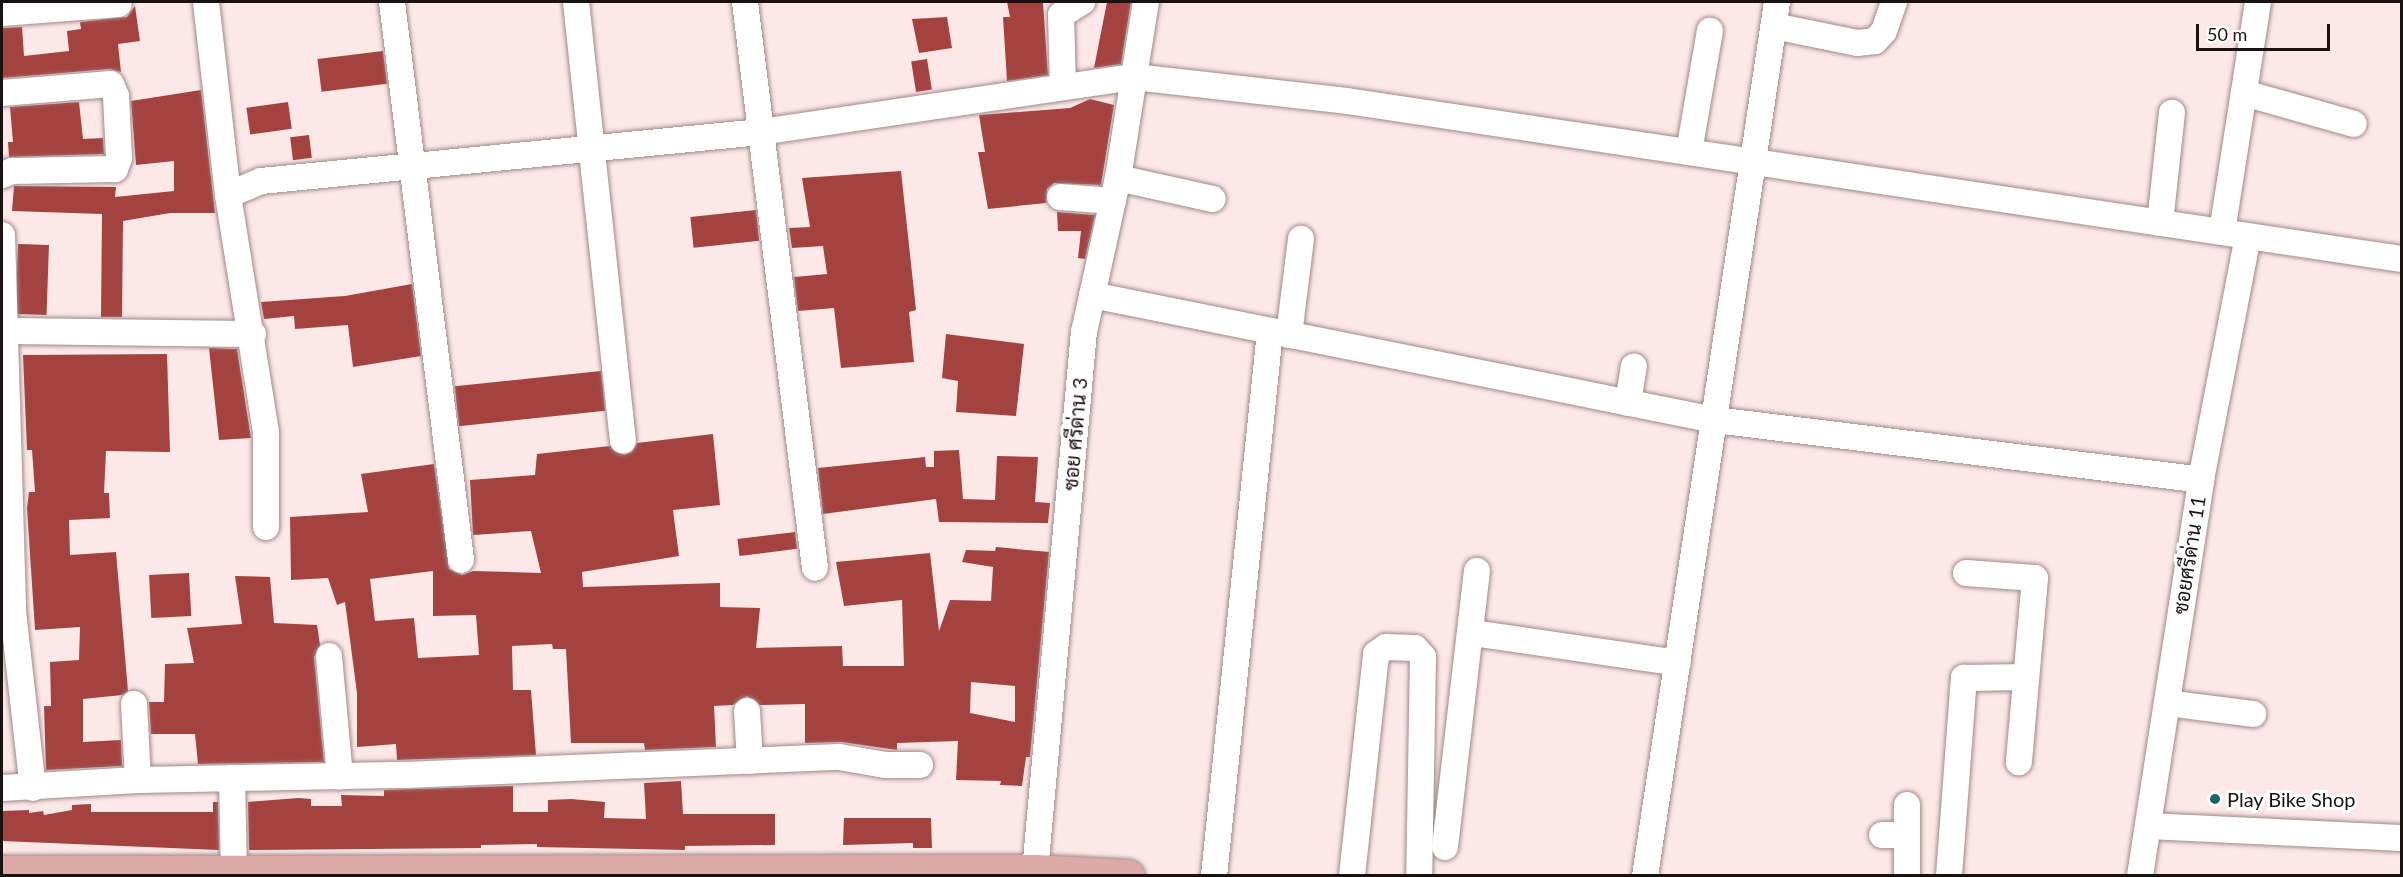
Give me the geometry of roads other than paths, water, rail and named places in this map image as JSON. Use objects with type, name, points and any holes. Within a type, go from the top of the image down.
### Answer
[{"type":"main road","points":[[2,872],[1035,871],[1128,876]]},
{"type":"street","points":[[206,2],[228,195],[253,334],[266,433],[266,527]]},
{"type":"street","points":[[392,2],[461,561]]},
{"type":"street","points":[[576,2],[595,148],[623,440]]},
{"type":"street","points":[[745,2],[815,568]]},
{"type":"street","points":[[1064,87],[1060,15],[1082,2]]},
{"type":"street","name":"ซอย ศรีด่าน 3","points":[[1035,871],[1084,332],[1116,190],[1146,2]]},
{"type":"street","points":[[1645,876],[1776,14],[1857,43],[1875,41],[1884,31],[1894,2]]},
{"type":"street","points":[[2222,232],[2258,2]]},
{"type":"street","points":[[2,13],[119,4]]},
{"type":"street","points":[[1689,152],[1710,31]]},
{"type":"street","points":[[228,195],[261,181],[761,132],[1134,77],[1347,101],[2402,259]]},
{"type":"street","points":[[2,93],[111,84],[116,96],[119,158],[115,169],[12,171],[2,175]]},
{"type":"street","points":[[2244,93],[2354,124]]},
{"type":"street","points":[[2160,223],[2172,112]]},
{"type":"street","points":[[1060,197],[1116,190],[1213,199]]},
{"type":"street","points":[[2,235],[5,401],[13,611],[33,788]]},
{"type":"street","name":"ซอยศรีด่าน 11","points":[[2140,876],[2201,480],[2248,236]]},
{"type":"street","points":[[1214,876],[1280,333],[1301,239]]},
{"type":"street","points":[[1092,295],[1280,333],[1631,385],[1688,397]]},
{"type":"street","points":[[5,331],[253,334]]},
{"type":"street","points":[[1631,385],[1715,420],[2201,480]]},
{"type":"street","points":[[1445,847],[1473,633],[1477,571]]},
{"type":"street","points":[[1966,573],[2035,578],[2019,762]]},
{"type":"street","points":[[1473,633],[1678,663]]},
{"type":"street","points":[[1352,876],[1376,654],[1386,647],[1415,648],[1423,657],[1419,876]]},
{"type":"street","points":[[329,656],[340,776]]},
{"type":"street","points":[[1949,876],[1964,678],[2026,677]]},
{"type":"street","points":[[2167,703],[2253,714]]},
{"type":"street","points":[[134,704],[138,780]]},
{"type":"street","points":[[747,711],[750,761]]},
{"type":"street","points":[[2,788],[33,788],[138,780],[340,776],[839,757],[886,765],[920,765]]},
{"type":"street","points":[[232,778],[234,872]]},
{"type":"street","points":[[1907,805],[1894,835],[1907,876]]},
{"type":"street","points":[[2148,826],[2402,838]]},
{"type":"place","name":"Play Bike Shop","points":[[2215,799]]}]
